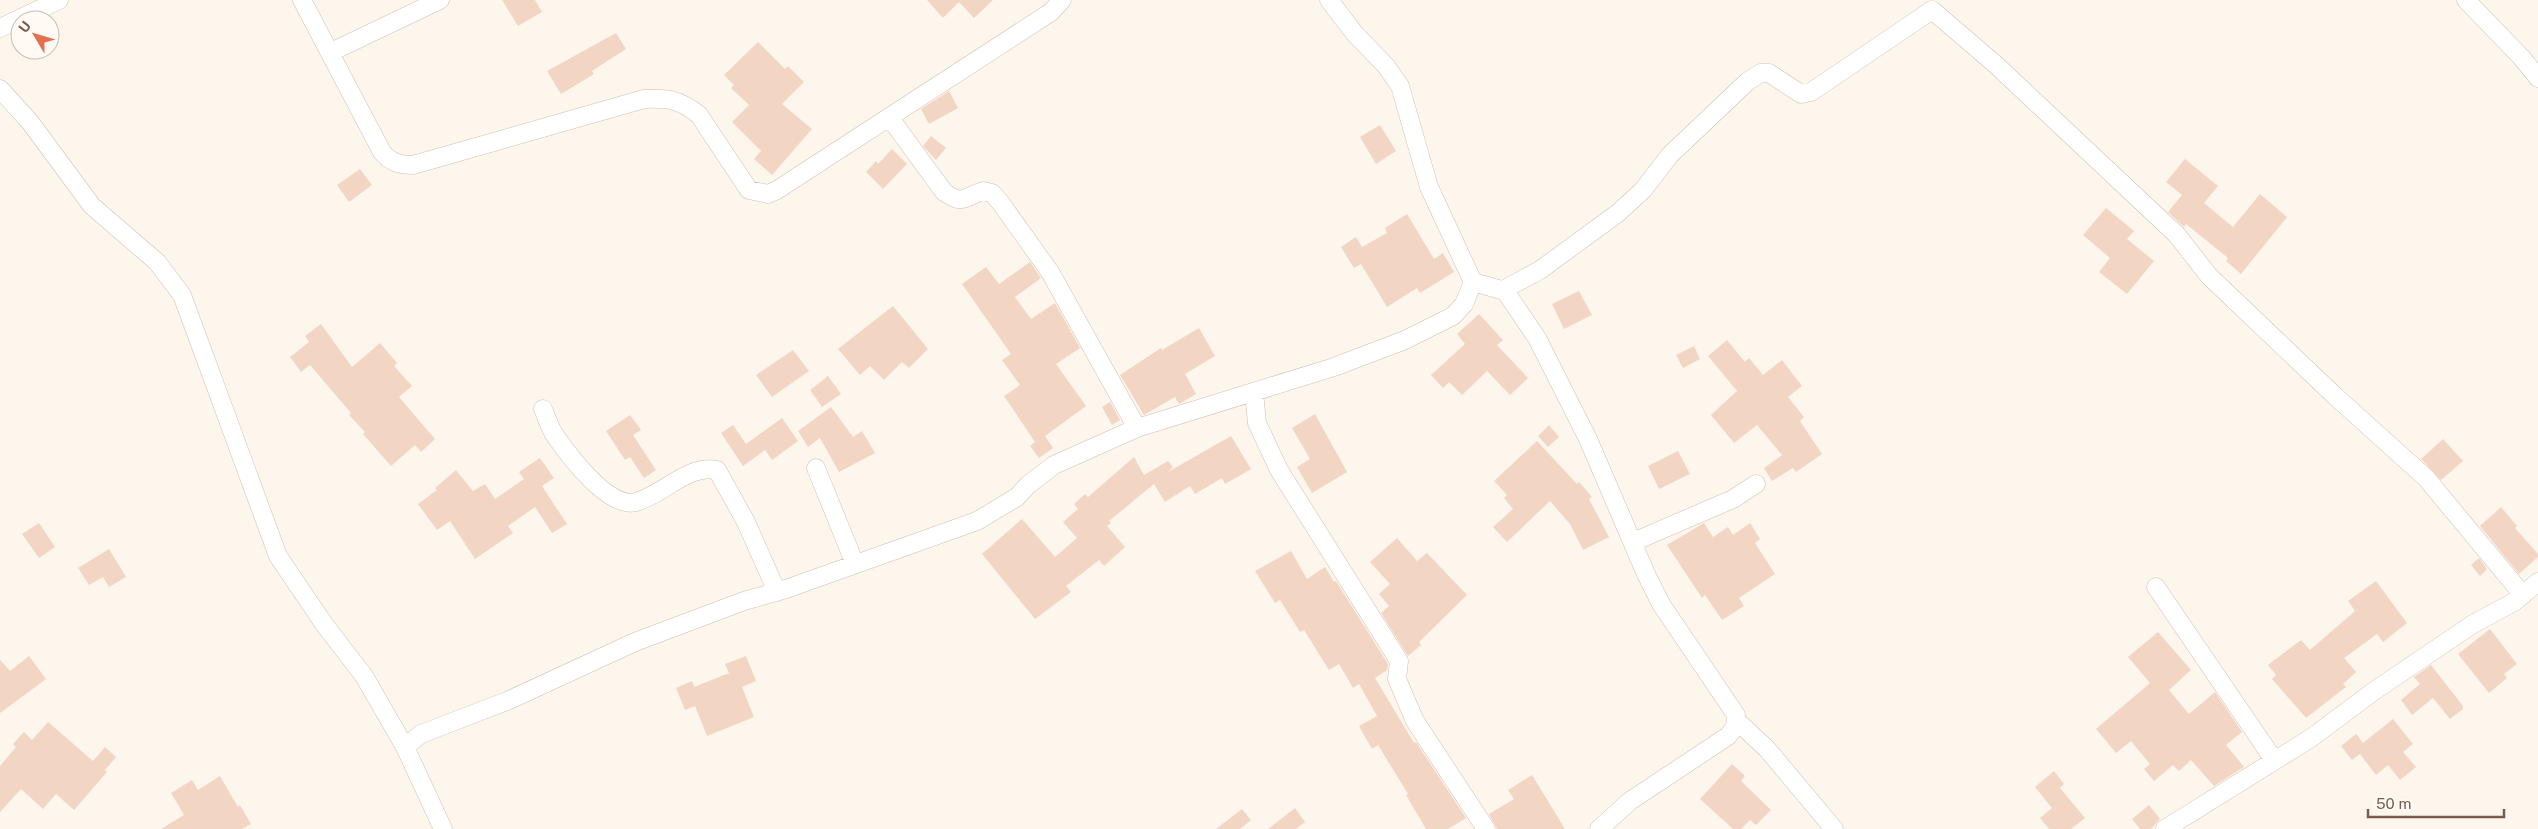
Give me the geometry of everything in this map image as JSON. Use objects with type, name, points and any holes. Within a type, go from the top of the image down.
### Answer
[{"type":"street","points":[[0,28],[59,0]]},
{"type":"street","points":[[302,0],[382,152],[387,158],[398,164],[413,165],[619,105],[644,99],[669,98],[690,108],[699,115],[750,190],[768,194],[890,118],[1051,12],[1062,0]]},
{"type":"street","points":[[331,52],[440,0]]},
{"type":"street","points":[[405,747],[421,734],[507,700],[635,642],[744,601],[777,592],[977,521],[1017,497],[1028,485],[1054,465],[1137,428],[1334,368],[1437,325],[1453,316],[1464,304],[1473,282],[1428,187],[1400,86],[1386,66],[1355,34],[1329,0]]},
{"type":"street","points":[[2466,0],[2522,58],[2538,78]]},
{"type":"street","points":[[1503,290],[1523,281],[1555,260],[1618,213],[1643,190],[1670,155],[1748,81],[1761,74],[1770,72],[1801,94],[1811,92],[1932,10],[1981,52],[2177,235],[2193,259],[2216,283],[2334,396],[2426,478],[2523,595]]},
{"type":"street","points":[[0,89],[30,122],[92,206],[157,262],[182,295],[278,556],[324,624],[364,676],[405,747],[443,829]]},
{"type":"street","points":[[890,118],[944,192],[955,200],[964,201],[983,191],[992,193],[1000,202],[1050,272],[1137,428]]},
{"type":"street","points":[[1473,282],[1503,290],[1511,297],[1538,338],[1588,439],[1661,604],[1734,711],[1737,721],[1767,749],[1834,829]]},
{"type":"street","points":[[1254,392],[1257,423],[1275,462],[1399,661],[1398,679],[1415,721],[1486,829]]},
{"type":"street","points":[[543,409],[555,436],[600,488],[621,501],[636,502],[704,468],[717,470],[746,522],[777,592]]},
{"type":"street","points":[[816,468],[855,564]]},
{"type":"street","points":[[1634,542],[1733,499],[1756,484]]},
{"type":"street","points":[[2165,829],[2311,738],[2374,691],[2451,639],[2523,595],[2538,582]]},
{"type":"street","points":[[2156,587],[2274,760]]},
{"type":"street","points":[[1599,829],[1630,801],[1728,736],[1737,721]]},
{"type":"building","points":[[502,0],[535,0],[542,12],[518,26]]},
{"type":"building","points":[[927,0],[993,0],[974,18],[959,2],[943,18]]},
{"type":"building","points":[[616,33],[626,49],[592,71],[594,74],[561,94],[547,71]]},
{"type":"building","points":[[758,42],[785,69],[788,66],[804,82],[782,104],[812,129],[772,175],[754,159],[761,151],[732,122],[749,105],[731,88],[734,85],[724,75]]},
{"type":"building","points":[[949,91],[958,108],[929,124],[921,109]]},
{"type":"building","points":[[1380,125],[1396,151],[1376,164],[1360,137]]},
{"type":"building","points":[[931,136],[946,148],[936,160],[923,146]]},
{"type":"building","points":[[892,149],[907,164],[883,189],[866,172],[876,161],[878,164]]},
{"type":"building","points":[[2185,159],[2218,186],[2204,203],[2233,227],[2260,194],[2287,217],[2241,274],[2226,261],[2228,258],[2186,224],[2184,227],[2168,212],[2182,195],[2166,182]]},
{"type":"building","points":[[360,169],[372,185],[349,202],[337,185]]},
{"type":"building","points":[[2106,208],[2134,231],[2127,239],[2154,261],[2127,294],[2099,272],[2110,258],[2083,235]]},
{"type":"building","points":[[1407,214],[1434,259],[1443,253],[1454,272],[1420,293],[1417,288],[1387,307],[1361,264],[1354,268],[1341,247],[1356,237],[1362,247],[1387,233],[1385,228]]},
{"type":"building","points":[[1030,262],[1041,278],[1015,297],[1031,319],[1055,303],[1080,348],[1056,364],[1086,406],[1045,436],[1053,448],[1039,458],[1030,446],[1035,442],[1004,396],[1020,385],[1002,360],[1011,354],[962,284],[986,267],[999,284]]},
{"type":"building","points":[[1579,291],[1592,315],[1564,329],[1552,304]]},
{"type":"building","points":[[893,306],[928,349],[909,368],[902,362],[884,380],[870,366],[860,375],[838,349]]},
{"type":"building","points":[[1479,314],[1503,340],[1497,345],[1528,378],[1510,395],[1487,371],[1462,395],[1449,382],[1443,388],[1431,375],[1465,344],[1457,334]]},
{"type":"building","points":[[321,324],[352,367],[380,343],[397,363],[394,366],[412,386],[399,397],[435,439],[421,452],[415,445],[391,466],[363,434],[365,432],[349,415],[351,413],[310,365],[301,372],[290,357],[309,342],[305,336]]},
{"type":"building","points":[[1199,328],[1215,356],[1185,374],[1196,394],[1179,404],[1175,397],[1144,415],[1120,375],[1161,348],[1162,350]]},
{"type":"building","points":[[1727,340],[1745,362],[1749,358],[1763,375],[1782,360],[1802,386],[1788,397],[1804,417],[1800,421],[1822,454],[1796,472],[1793,468],[1772,481],[1764,468],[1782,455],[1757,425],[1734,443],[1711,415],[1737,391],[1708,356]]},
{"type":"building","points":[[1694,346],[1700,359],[1683,368],[1676,355]]},
{"type":"building","points":[[793,350],[809,371],[772,397],[756,375]]},
{"type":"building","points":[[828,376],[841,394],[822,407],[810,390]]},
{"type":"building","points":[[1110,402],[1120,420],[1112,425],[1102,407]]},
{"type":"building","points":[[831,407],[853,437],[862,431],[875,453],[839,472],[820,438],[808,447],[798,431]]},
{"type":"building","points":[[1315,414],[1347,472],[1312,493],[1297,467],[1310,459],[1292,428]]},
{"type":"building","points":[[630,415],[641,430],[633,435],[656,470],[644,478],[630,457],[625,460],[606,431]]},
{"type":"building","points":[[782,418],[798,441],[772,460],[765,450],[743,466],[721,433],[733,425],[746,444]]},
{"type":"building","points":[[1549,425],[1559,437],[1548,447],[1538,436]]},
{"type":"building","points":[[1231,436],[1251,469],[1225,484],[1222,478],[1195,494],[1190,486],[1165,502],[1154,484],[1109,521],[1111,523],[1107,526],[1125,547],[1104,566],[1099,560],[1066,586],[1071,592],[1035,619],[982,554],[1022,519],[1055,557],[1077,538],[1063,522],[1078,509],[1074,504],[1085,494],[1088,497],[1134,457],[1144,475],[1168,461],[1173,467],[1168,472]]},
{"type":"building","points":[[2443,439],[2463,461],[2441,480],[2421,459]]},
{"type":"building","points":[[1537,441],[1577,484],[1579,482],[1592,497],[1589,499],[1609,537],[1583,550],[1570,524],[1550,501],[1507,542],[1493,527],[1513,509],[1504,498],[1507,495],[1494,481]]},
{"type":"building","points":[[1678,451],[1690,474],[1659,489],[1648,466]]},
{"type":"building","points":[[540,458],[554,478],[542,486],[567,524],[552,533],[535,507],[508,526],[513,533],[475,559],[450,521],[437,530],[418,504],[437,490],[435,488],[456,470],[473,491],[485,484],[495,499],[524,479],[519,472]]},
{"type":"building","points":[[2501,507],[2517,526],[2515,528],[2538,554],[2538,557],[2519,574],[2480,526]]},
{"type":"building","points":[[39,523],[55,547],[39,558],[22,534]]},
{"type":"building","points":[[1704,523],[1713,537],[1728,527],[1733,535],[1750,523],[1760,539],[1755,543],[1775,574],[1739,598],[1744,606],[1722,620],[1705,595],[1702,598],[1667,545]]},
{"type":"building","points":[[1397,538],[1417,561],[1427,553],[1467,595],[1419,642],[1421,645],[1408,656],[1381,613],[1389,606],[1379,594],[1390,584],[1370,562]]},
{"type":"building","points":[[109,549],[126,577],[109,587],[103,577],[89,585],[78,568]]},
{"type":"building","points":[[1291,551],[1307,579],[1325,567],[1334,582],[1336,581],[1388,664],[1387,670],[1375,678],[1414,743],[1416,742],[1466,818],[1448,829],[1426,829],[1406,795],[1408,794],[1378,745],[1372,749],[1359,726],[1377,716],[1359,684],[1353,688],[1339,664],[1329,670],[1304,630],[1300,632],[1280,600],[1275,603],[1255,571]]},
{"type":"building","points":[[2479,558],[2487,569],[2480,576],[2471,565]]},
{"type":"building","points":[[2376,581],[2407,623],[2383,642],[2377,634],[2344,658],[2356,672],[2343,684],[2346,687],[2306,718],[2272,679],[2276,675],[2268,665],[2301,640],[2310,650],[2355,611],[2348,601]]},
{"type":"building","points":[[2490,629],[2517,664],[2504,674],[2507,678],[2489,693],[2458,654]]},
{"type":"building","points":[[2158,632],[2191,670],[2169,690],[2189,714],[2215,692],[2242,732],[2226,745],[2244,767],[2214,786],[2191,760],[2179,771],[2173,765],[2154,781],[2144,769],[2150,764],[2131,741],[2116,753],[2096,729],[2150,683],[2128,657]]},
{"type":"building","points":[[29,656],[46,679],[0,713],[0,660],[10,671]]},
{"type":"building","points":[[746,656],[756,681],[742,687],[754,717],[707,736],[695,706],[685,710],[676,688],[692,681],[694,687],[729,673],[725,664]]},
{"type":"building","points":[[2431,665],[2463,706],[2463,709],[2450,719],[2433,698],[2412,715],[2401,700],[2420,684],[2414,677]]},
{"type":"building","points":[[2393,719],[2413,744],[2403,752],[2416,767],[2400,780],[2388,765],[2376,775],[2360,754],[2352,760],[2341,746],[2356,734],[2363,743]]},
{"type":"building","points":[[48,722],[93,761],[105,747],[116,757],[105,770],[107,772],[74,810],[56,794],[43,809],[21,789],[0,812],[0,766],[16,747],[13,744],[24,732],[32,740]]},
{"type":"building","points":[[1732,764],[1745,776],[1741,781],[1771,810],[1756,825],[1750,820],[1741,829],[1733,829],[1700,799]]},
{"type":"building","points":[[2054,771],[2064,784],[2060,788],[2085,818],[2071,829],[2049,829],[2040,818],[2052,808],[2035,787]]},
{"type":"building","points":[[1532,775],[1565,829],[1497,829],[1489,814],[1514,799],[1508,790]]},
{"type":"building","points":[[220,776],[238,807],[240,805],[251,824],[242,829],[161,829],[184,815],[171,793],[192,780],[198,790]]},
{"type":"building","points":[[2149,805],[2160,819],[2151,829],[2140,829],[2132,819]]},
{"type":"building","points":[[1295,808],[1305,822],[1296,829],[1268,829]]},
{"type":"building","points":[[1242,809],[1251,820],[1240,829],[1216,829]]}]
